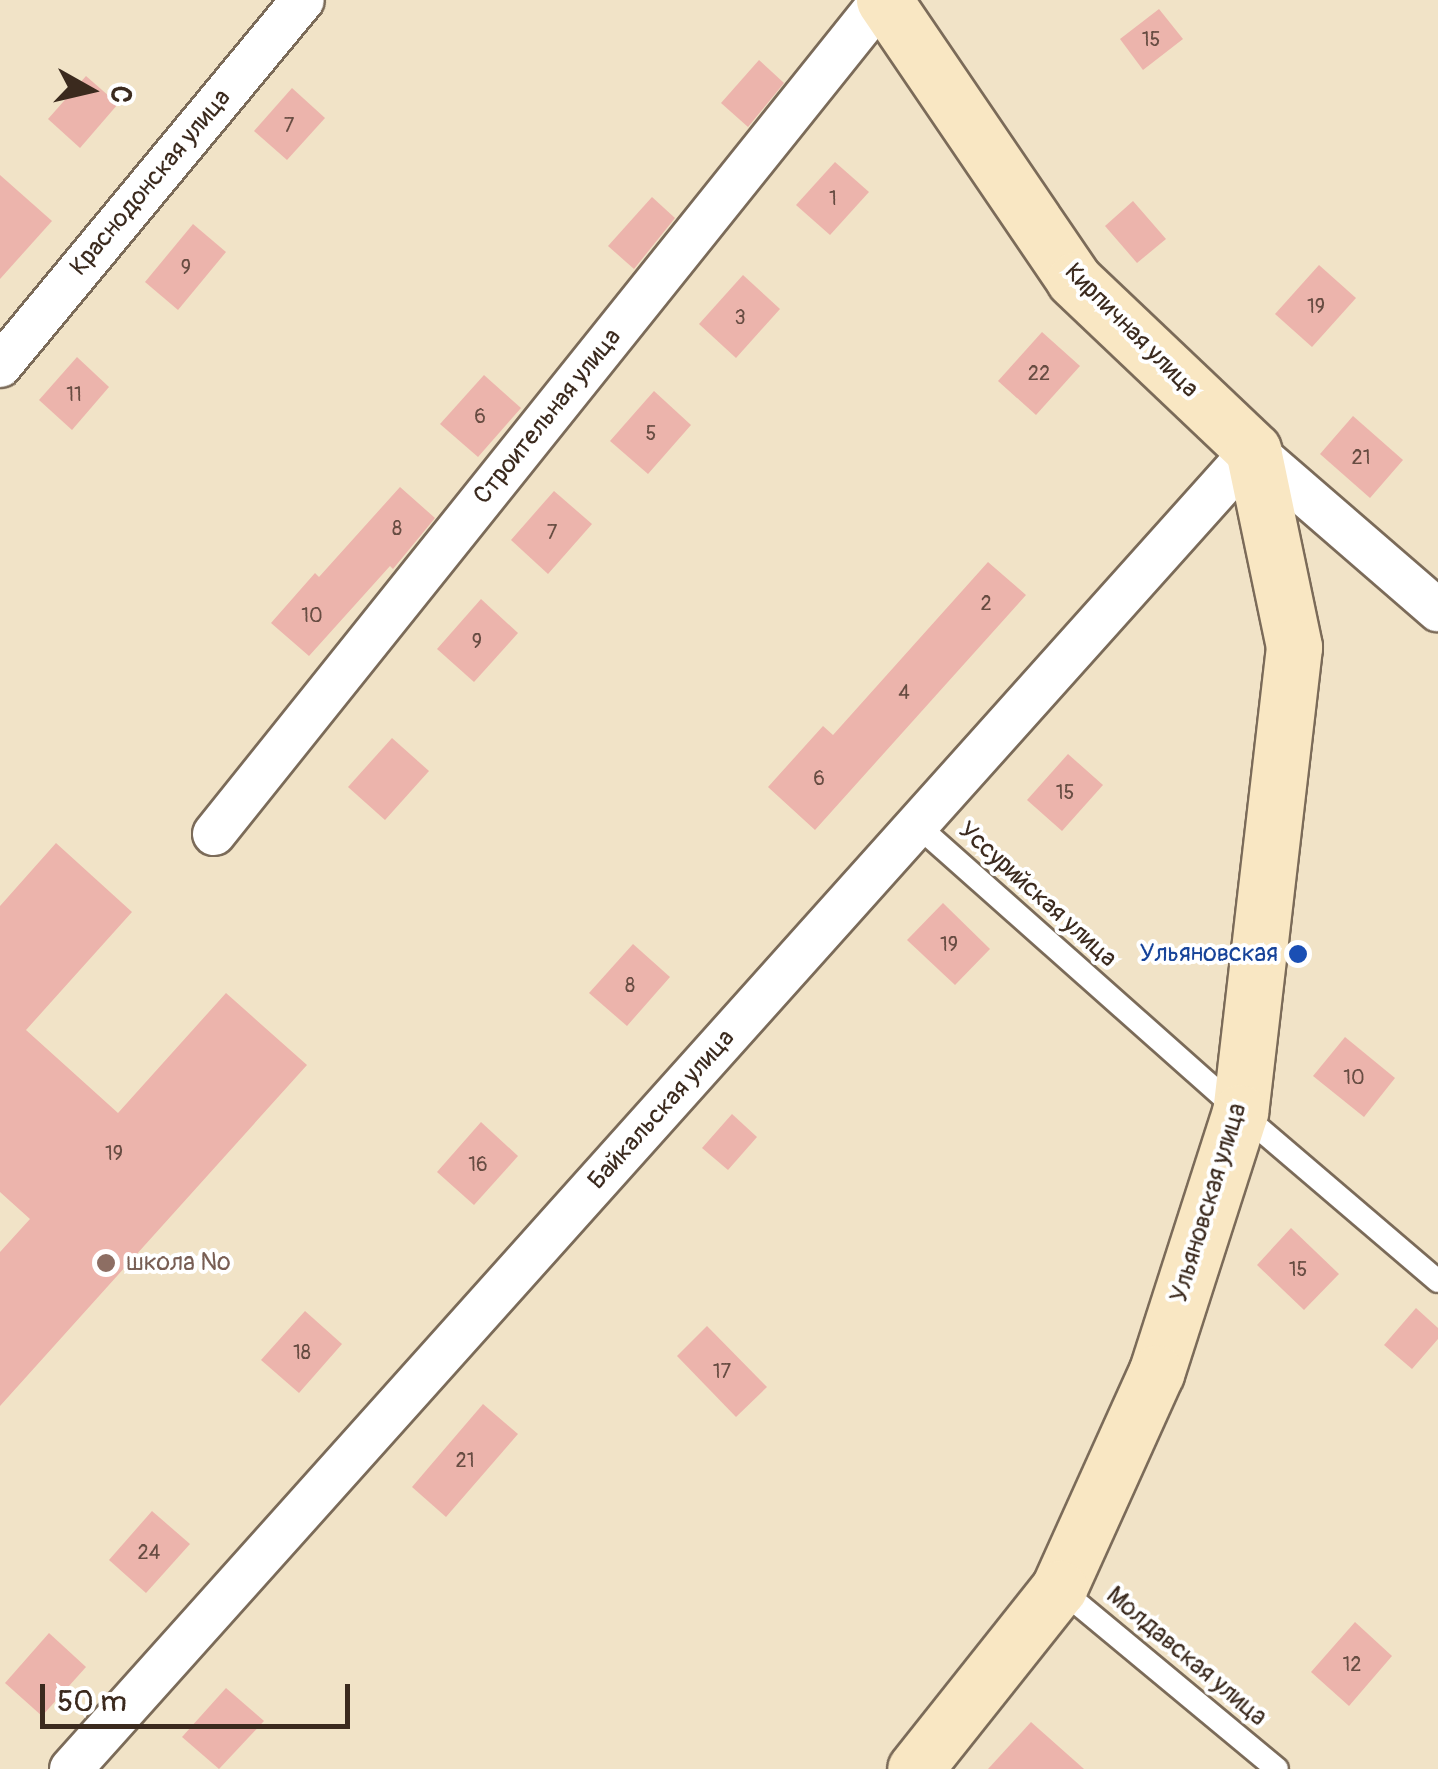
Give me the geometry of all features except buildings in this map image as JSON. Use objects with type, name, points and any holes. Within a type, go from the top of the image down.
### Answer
[{"type":"street","name":"Краснодонская улица","points":[[0,366],[303,0]]},
{"type":"street","name":"Кирпичная улица","points":[[883,0],[1074,280],[1253,450],[1438,610]]},
{"type":"street","name":"Строительная улица","points":[[214,834],[883,0]]},
{"type":"street","name":"Байкальская улица","points":[[71,1769],[1253,450]]},
{"type":"street","name":"Ульяновская улица","points":[[915,1769],[1059,1588],[1156,1373],[1240,1112],[1294,648],[1253,450]]},
{"type":"lane","name":"Уссурийская улица","points":[[917,825],[1240,1112],[1438,1281]]},
{"type":"lane","name":"Молдавская улица","points":[[1059,1588],[1277,1769]]},
{"type":"place","name":"Ульяновская","points":[[1298,954]]},
{"type":"place","name":"школа №","points":[[106,1263]]}]
